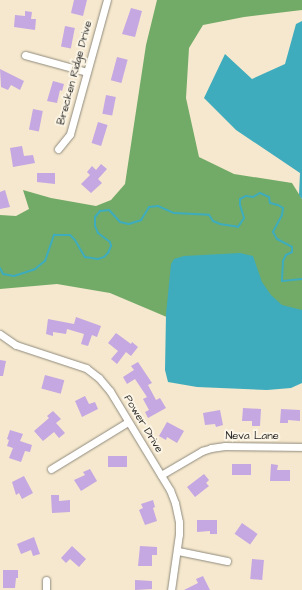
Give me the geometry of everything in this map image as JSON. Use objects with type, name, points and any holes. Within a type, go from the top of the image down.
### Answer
[{"type":"street","name":"Brecken Ridge Drive","points":[[58,149],[70,134],[107,0]]},
{"type":"street","points":[[25,55],[87,72]]},
{"type":"street","name":"Power Drive","points":[[0,334],[16,345],[86,368],[99,378],[110,391],[170,490],[177,511],[179,528],[178,551],[171,590]]},
{"type":"street","points":[[51,469],[128,422]]},
{"type":"street","name":"Neva Lane","points":[[160,475],[202,451],[212,448],[225,446],[302,447]]},
{"type":"street","points":[[178,551],[227,561]]},
{"type":"street","points":[[46,580],[46,590]]},
{"type":"green space","points":[[157,0],[302,0],[302,10],[244,17],[203,25],[189,48],[186,98],[199,157],[234,174],[292,183],[302,199],[302,340],[188,326],[110,293],[57,284],[0,289],[0,215],[16,216],[29,209],[23,190],[51,198],[96,206],[111,200],[125,184],[146,45]]},
{"type":"water","points":[[302,21],[302,199],[299,195],[300,173],[236,130],[204,98],[225,54],[252,79],[285,64],[296,24]]},
{"type":"water","points":[[240,253],[253,256],[262,282],[271,295],[282,305],[302,310],[302,383],[291,388],[267,390],[197,387],[168,382],[165,370],[166,314],[171,264],[174,259],[184,256]]},
{"type":"building","points":[[74,0],[87,0],[83,16],[71,13]]},
{"type":"building","points":[[131,8],[142,11],[135,37],[122,34]]},
{"type":"building","points":[[25,11],[32,12],[31,19],[36,19],[35,30],[14,27],[15,15],[25,16]]},
{"type":"building","points":[[65,26],[75,28],[71,49],[61,47]]},
{"type":"building","points":[[117,57],[128,60],[121,83],[111,80]]},
{"type":"building","points":[[0,69],[24,81],[20,90],[11,85],[8,90],[1,87]]},
{"type":"building","points":[[53,81],[64,84],[62,91],[60,90],[57,103],[47,101]]},
{"type":"building","points":[[106,95],[116,97],[112,116],[102,114]]},
{"type":"building","points":[[33,109],[43,111],[39,132],[29,130]]},
{"type":"building","points":[[98,122],[108,125],[101,146],[92,143]]},
{"type":"building","points":[[22,146],[24,156],[33,155],[35,163],[13,167],[10,148]]},
{"type":"building","points":[[101,164],[107,169],[98,179],[102,183],[91,193],[81,184],[90,175],[87,172],[92,166],[96,170]]},
{"type":"building","points":[[37,173],[55,173],[55,184],[37,182]]},
{"type":"building","points":[[5,190],[10,207],[0,209],[0,192]]},
{"type":"building","points":[[76,317],[101,326],[97,337],[92,335],[88,346],[81,344],[84,334],[67,329],[66,334],[53,332],[53,336],[46,334],[48,319],[74,324]]},
{"type":"building","points":[[116,333],[131,344],[132,342],[138,347],[131,356],[126,352],[117,364],[111,359],[118,351],[108,343]]},
{"type":"building","points":[[0,360],[6,361],[3,376],[0,376]]},
{"type":"building","points":[[138,362],[152,383],[148,385],[156,400],[160,398],[166,408],[148,418],[145,412],[149,410],[143,399],[147,397],[135,379],[127,384],[123,377],[134,370],[131,366]]},
{"type":"building","points":[[45,375],[64,380],[61,394],[41,389]]},
{"type":"building","points":[[85,396],[89,404],[95,402],[98,409],[82,417],[75,401]]},
{"type":"building","points":[[243,408],[261,409],[260,426],[252,426],[252,421],[242,421]]},
{"type":"building","points":[[281,409],[300,410],[300,421],[288,420],[288,423],[280,423]]},
{"type":"building","points":[[220,410],[223,425],[216,427],[215,424],[205,425],[203,413]]},
{"type":"building","points":[[53,411],[61,419],[56,423],[65,433],[59,438],[54,432],[43,441],[34,431],[49,418],[47,416]]},
{"type":"building","points":[[167,422],[184,431],[177,443],[167,437],[166,440],[159,436]]},
{"type":"building","points":[[10,430],[23,434],[20,441],[32,445],[30,452],[25,451],[21,462],[9,458],[13,448],[7,446],[9,440],[7,439]]},
{"type":"building","points":[[108,456],[127,456],[127,467],[108,467]]},
{"type":"building","points":[[232,464],[251,464],[251,475],[232,475]]},
{"type":"building","points":[[271,464],[278,465],[277,470],[290,470],[290,481],[270,481]]},
{"type":"building","points":[[90,469],[97,481],[81,491],[74,480],[85,475],[83,472]]},
{"type":"building","points":[[204,474],[209,480],[206,483],[209,486],[195,497],[187,487]]},
{"type":"building","points":[[24,476],[33,493],[22,499],[19,493],[16,495],[12,482]]},
{"type":"building","points":[[51,495],[59,495],[59,501],[70,500],[70,512],[52,513]]},
{"type":"building","points":[[153,500],[155,507],[153,508],[157,521],[145,525],[139,510],[143,508],[141,504]]},
{"type":"building","points":[[197,520],[217,520],[217,534],[210,534],[210,531],[197,532]]},
{"type":"building","points":[[242,523],[258,534],[250,545],[235,534]]},
{"type":"building","points":[[34,537],[40,554],[33,556],[31,550],[21,554],[17,544]]},
{"type":"building","points":[[72,546],[86,559],[79,567],[70,559],[66,563],[61,558]]},
{"type":"building","points":[[140,546],[157,547],[157,555],[152,555],[152,566],[138,566]]},
{"type":"building","points":[[252,559],[264,560],[262,580],[250,579]]},
{"type":"building","points":[[3,570],[18,570],[18,578],[16,578],[15,588],[3,588]]},
{"type":"building","points":[[203,576],[210,590],[184,590],[198,583],[196,579]]},
{"type":"building","points":[[135,580],[152,581],[152,589],[135,590]]},
{"type":"waterway","points":[[0,268],[3,274],[14,276],[35,269],[45,261],[54,235],[70,235],[75,240],[85,257],[98,259],[104,257],[108,253],[111,246],[110,242],[98,233],[95,226],[95,217],[100,211],[109,210],[120,222],[129,224],[141,220],[149,207],[158,206],[174,213],[209,215],[213,221],[220,224],[238,227],[244,218],[240,205],[240,199],[246,196],[253,197],[260,193],[269,197],[270,203],[283,208],[282,215],[273,232],[277,239],[292,247],[292,252],[286,255],[283,261],[282,281],[302,279]]}]
